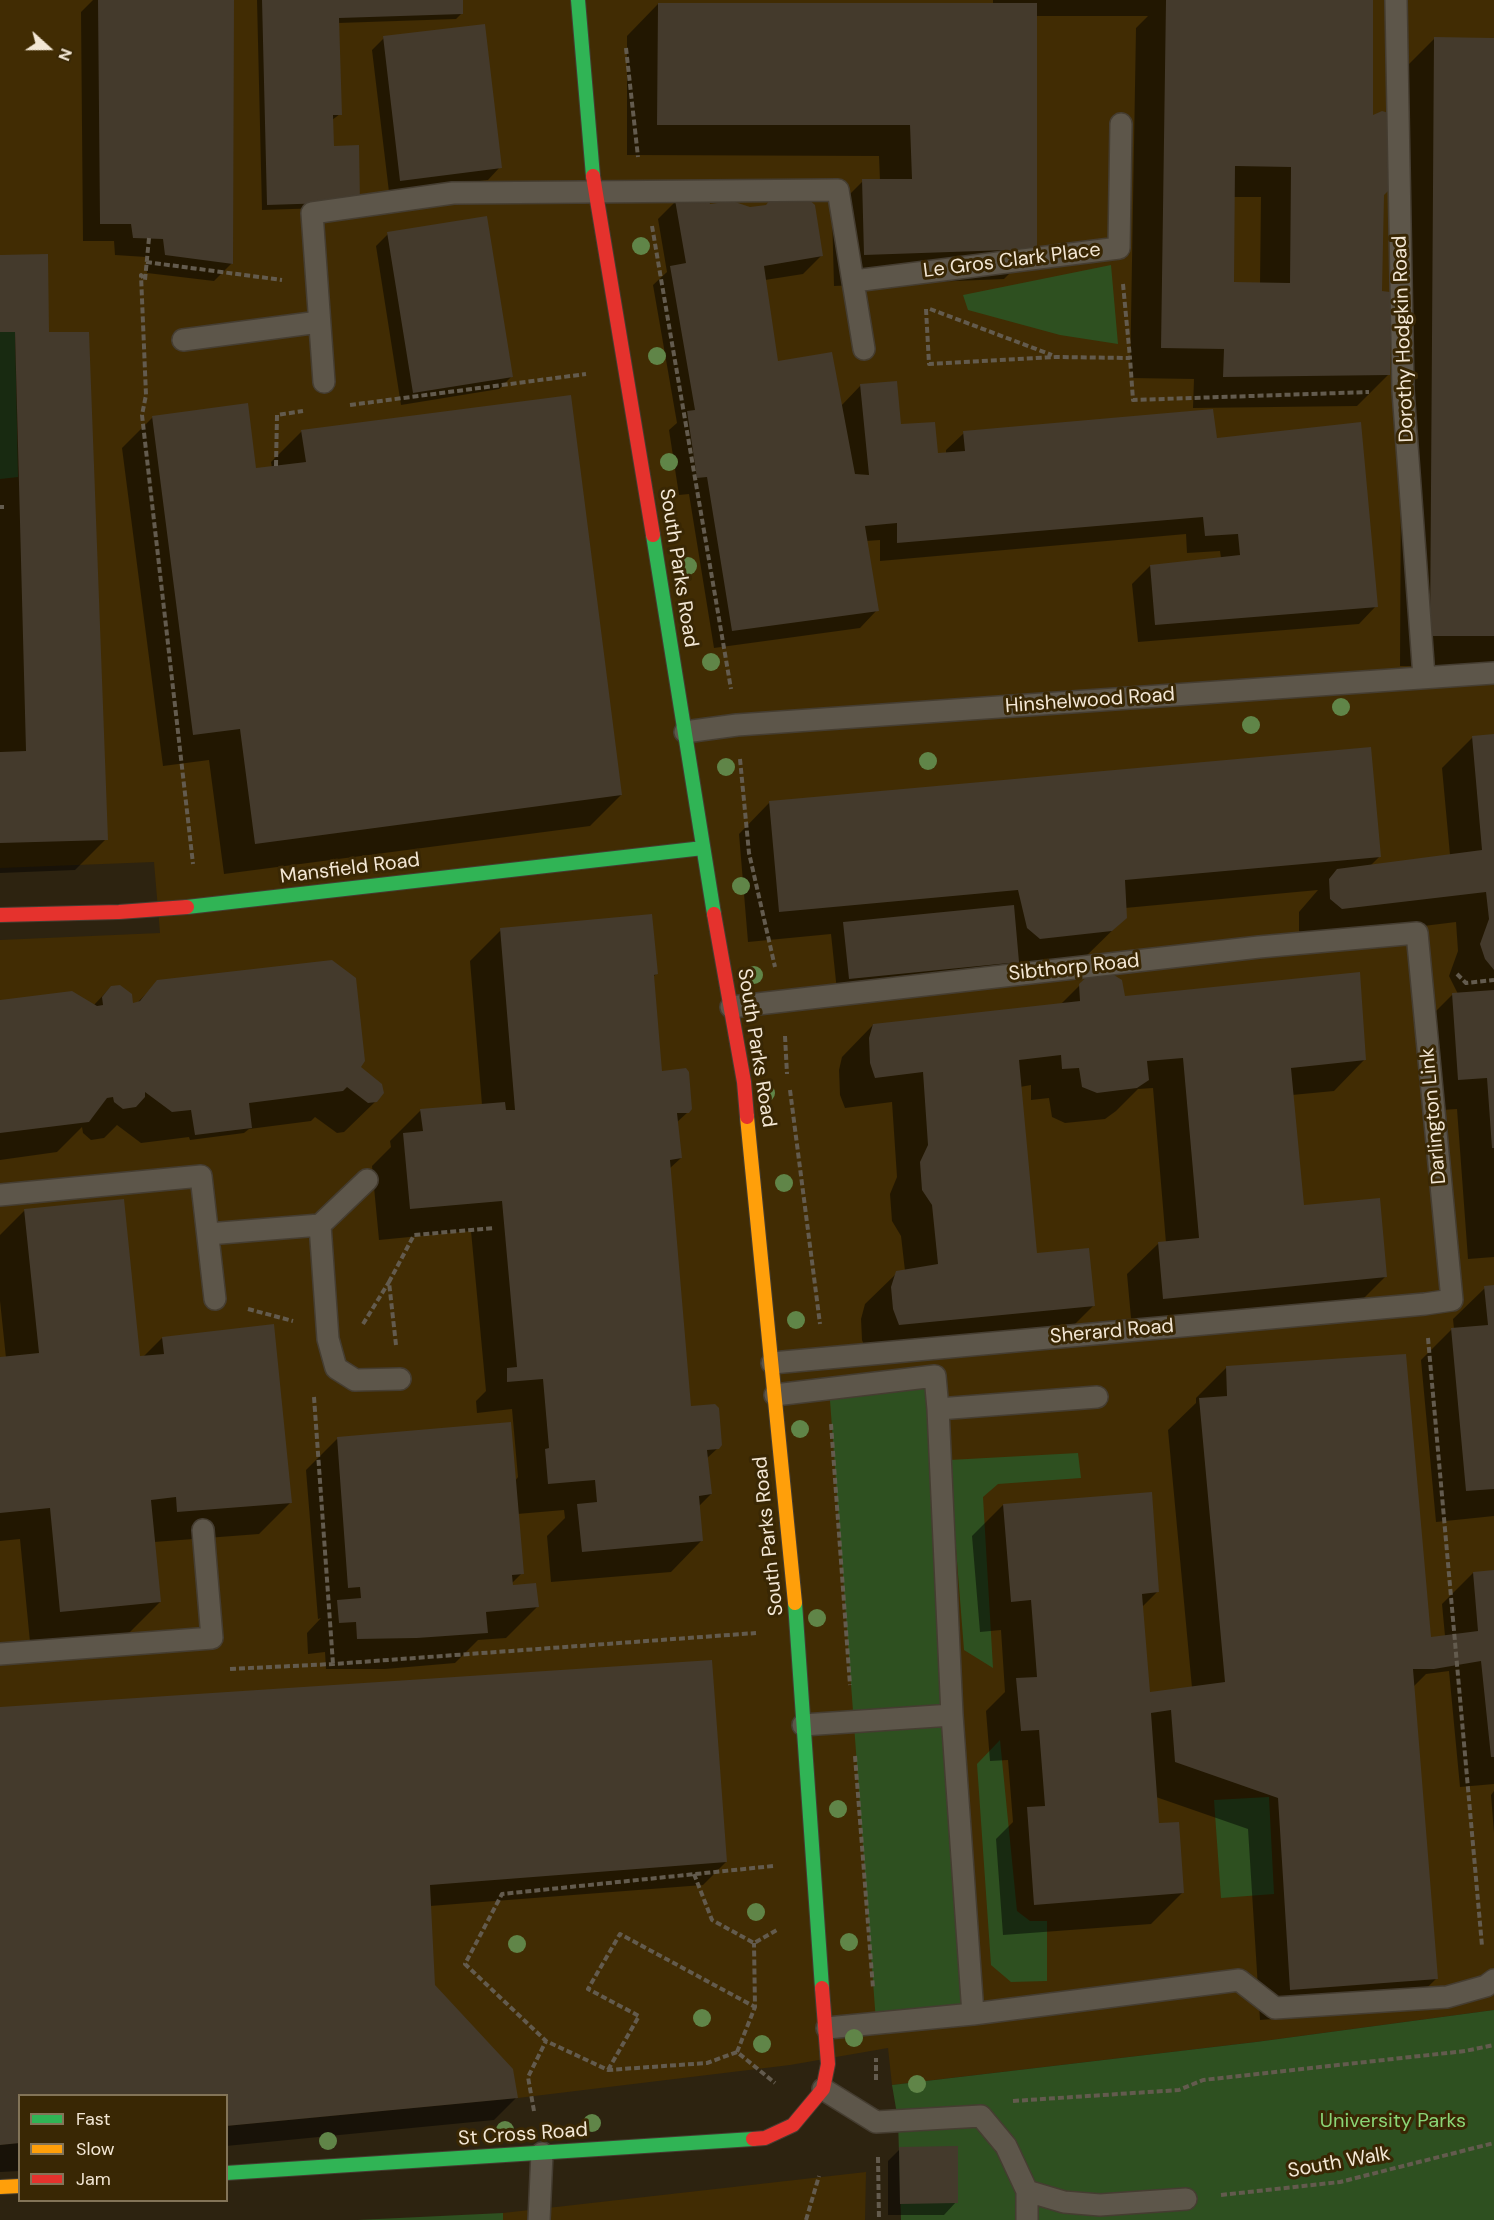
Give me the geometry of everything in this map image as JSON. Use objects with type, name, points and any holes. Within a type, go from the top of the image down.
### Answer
[{"type":"street","name":"South Parks Road","points":[[578,0],[590,160],[686,732],[703,848],[744,1082],[798,1629],[828,2064],[817,2097]]},
{"type":"street","name":"Mansfield Road","points":[[0,915],[119,912],[198,906],[703,848]]},
{"type":"street","name":"St Cross Road","points":[[228,2173],[765,2138],[793,2125],[817,2097]]},
{"type":"street","points":[[0,2187],[18,2186]]},
{"type":"lane","name":"Dorothy Hodgkin Road","points":[[1396,0],[1403,391],[1424,677]]},
{"type":"lane","name":"Le Gros Clark Place","points":[[854,281],[1119,248],[1121,124]]},
{"type":"lane","points":[[324,382],[312,213],[453,193],[838,190],[864,349]]},
{"type":"lane","points":[[183,340],[319,322]]},
{"type":"lane","name":"Hinshelwood Road","points":[[686,732],[737,725],[1494,673]]},
{"type":"lane","name":"Sibthorp Road","points":[[731,1007],[1259,947],[1417,933]]},
{"type":"lane","name":"Darlington Link","points":[[1417,933],[1452,1300]]},
{"type":"lane","points":[[0,1195],[201,1176],[215,1299]]},
{"type":"lane","points":[[208,1234],[320,1225],[367,1180]]},
{"type":"lane","points":[[320,1225],[328,1340],[336,1368],[355,1380],[400,1379]]},
{"type":"lane","name":"Sherard Road","points":[[772,1363],[1452,1300]]},
{"type":"lane","points":[[775,1395],[935,1376],[952,1715],[973,2014]]},
{"type":"lane","points":[[938,1409],[1097,1398]]},
{"type":"lane","points":[[0,1654],[212,1638],[203,1530]]},
{"type":"lane","points":[[803,1725],[952,1715]]},
{"type":"lane","points":[[826,2028],[973,2014],[1239,1980],[1275,2008],[1447,1997],[1490,1983]]},
{"type":"lane","points":[[817,2097],[876,2122],[981,2116],[1006,2146],[1027,2191],[1027,2220]]},
{"type":"lane","points":[[539,2220],[542,2153]]},
{"type":"lane","points":[[1027,2191],[1064,2202],[1100,2205],[1186,2199]]},
{"type":"lane","points":[[1120,2220],[1134,2203]]},
{"type":"path","points":[[626,45],[639,166],[657,248],[737,725],[749,853]]},
{"type":"path","points":[[149,238],[145,280],[141,275],[147,395],[142,415],[198,906]]},
{"type":"path","points":[[146,262],[317,285]]},
{"type":"path","points":[[1124,294],[1133,400],[1403,391]]},
{"type":"path","name":"Le Gros Clark Place","points":[[1056,357],[926,307],[928,364],[1056,357],[1130,358]]},
{"type":"path","points":[[276,466],[277,415],[626,368]]},
{"type":"path","points":[[324,382],[336,407]]},
{"type":"path","points":[[400,1379],[389,1282],[414,1235],[494,1228]]},
{"type":"path","points":[[215,1299],[299,1323]]},
{"type":"path","points":[[1425,1304],[1490,1983]]},
{"type":"path","points":[[314,1392],[333,1664]]},
{"type":"path","points":[[226,1669],[333,1664],[798,1629]]},
{"type":"path","points":[[754,1943],[755,2007],[737,2052],[707,2063],[608,2070],[546,2041],[465,1964],[502,1894],[813,1862]]},
{"type":"path","points":[[694,1874],[712,1920],[754,1943]]},
{"type":"path","points":[[754,1943],[785,1926]]},
{"type":"path","points":[[608,2070],[639,2016],[588,1989],[620,1934],[755,2007]]},
{"type":"path","points":[[542,2153],[528,2077],[546,2041]]},
{"type":"path","points":[[981,2116],[1007,2101],[1179,2090],[1203,2080],[1465,2051],[1494,2045]]},
{"type":"path","points":[[737,2052],[776,2083]]},
{"type":"path","name":"South Walk","points":[[1186,2199],[1340,2182],[1494,2143]]},
{"type":"path","points":[[878,2157],[879,2220]]},
{"type":"path","points":[[806,2220],[819,2176]]},
{"type":"shaded area","points":[[0,0],[1494,0],[1494,2010],[1256,2042],[892,2085],[888,2048],[790,2065],[518,2098],[228,2126],[228,2094],[18,2094],[18,2143],[0,2145],[0,940],[160,933],[154,862],[0,868]]},
{"type":"shaded area","points":[[866,2172],[865,2220],[503,2220],[503,2213]]},
{"type":"green space","points":[[1111,265],[1118,344],[1060,335],[968,310],[963,295]]},
{"type":"green space","points":[[0,332],[15,332],[18,477],[0,479]]},
{"type":"green space","points":[[935,1376],[973,2014],[876,2022],[829,1387]]},
{"type":"green space","points":[[1078,1453],[1081,1478],[998,1484],[983,1497],[993,1668],[964,1650],[949,1460]]},
{"type":"green space","points":[[1000,1740],[1017,1911],[1030,1921],[1047,1921],[1047,1981],[1011,1982],[991,1965],[977,1764]]},
{"type":"green space","points":[[1269,1797],[1274,1894],[1221,1898],[1214,1800]]},
{"type":"green space","name":"University Parks","points":[[1494,2010],[1494,2220],[901,2220],[898,2120],[892,2085],[1256,2042]]},
{"type":"green space","points":[[503,2213],[503,2220],[357,2220]]},
{"type":"building","points":[[98,0],[234,0],[233,264],[165,255],[163,239],[133,238],[131,224],[100,224]]},
{"type":"building","points":[[262,0],[463,0],[463,14],[339,18],[342,115],[333,115],[334,146],[359,145],[360,202],[267,205]]},
{"type":"building","points":[[1166,0],[1373,0],[1373,115],[1382,111],[1389,113],[1396,183],[1384,195],[1382,291],[1390,292],[1390,375],[1223,377],[1224,349],[1161,348]],"holes":[[[1235,166],[1291,167],[1290,283],[1234,282]]]},
{"type":"building","points":[[658,3],[1037,3],[1037,249],[864,255],[862,179],[912,179],[910,125],[657,125]]},
{"type":"building","points":[[485,24],[502,168],[400,181],[383,36]]},
{"type":"building","points":[[1434,37],[1494,38],[1494,636],[1430,636]]},
{"type":"building","points":[[805,196],[815,205],[823,256],[764,266],[778,361],[832,352],[855,474],[869,475],[860,384],[897,381],[901,424],[935,422],[938,453],[965,451],[963,431],[1213,409],[1217,438],[1361,422],[1378,607],[1155,625],[1150,565],[1240,555],[1238,534],[1205,536],[1203,517],[897,543],[897,523],[865,526],[879,611],[732,631],[707,477],[697,478],[687,411],[695,410],[670,266],[686,263],[675,200],[709,197],[710,204],[732,201],[750,207],[766,205],[770,200]]},
{"type":"building","points":[[487,216],[513,377],[413,393],[387,232]]},
{"type":"building","points":[[48,254],[49,332],[89,332],[108,840],[0,843],[0,752],[26,751],[15,332],[0,332],[0,255]]},
{"type":"building","points":[[571,395],[622,795],[255,844],[240,729],[193,735],[152,416],[248,403],[256,468],[306,462],[301,430]]},
{"type":"building","points":[[1494,734],[1494,970],[1485,959],[1480,944],[1489,919],[1486,892],[1342,909],[1330,899],[1329,879],[1337,869],[1482,850],[1472,736]]},
{"type":"building","points":[[1371,747],[1381,857],[1125,880],[1127,918],[1112,931],[1040,939],[1027,928],[1018,890],[779,912],[769,801]]},
{"type":"building","points":[[1014,905],[1019,962],[849,979],[843,922]]},
{"type":"building","points":[[652,914],[658,974],[654,975],[662,1071],[686,1068],[689,1072],[692,1109],[689,1113],[677,1113],[682,1158],[670,1160],[691,1406],[715,1404],[719,1408],[722,1445],[719,1449],[707,1450],[712,1494],[699,1496],[703,1541],[582,1552],[577,1504],[597,1502],[595,1480],[548,1484],[545,1449],[549,1448],[543,1379],[507,1382],[507,1368],[517,1367],[502,1201],[410,1209],[403,1133],[423,1131],[420,1109],[505,1102],[506,1110],[515,1110],[500,928]]},
{"type":"building","points":[[332,960],[356,978],[365,1061],[361,1067],[382,1084],[384,1093],[377,1102],[368,1103],[347,1087],[343,1091],[249,1103],[252,1128],[195,1135],[191,1110],[172,1112],[145,1092],[145,1097],[136,1107],[123,1109],[114,1102],[113,1097],[107,1098],[89,1122],[0,1133],[0,1000],[72,991],[97,1006],[103,1005],[102,997],[111,986],[120,985],[132,994],[133,1003],[140,1001],[157,980]]},
{"type":"building","points":[[1109,972],[1122,980],[1125,996],[1360,972],[1366,1060],[1291,1068],[1304,1205],[1380,1198],[1387,1277],[1163,1299],[1158,1242],[1199,1238],[1183,1058],[1147,1061],[1149,1080],[1137,1088],[1097,1093],[1082,1087],[1079,1068],[1062,1069],[1061,1055],[1019,1060],[1037,1253],[1089,1248],[1095,1306],[899,1325],[893,1309],[891,1287],[896,1271],[938,1264],[932,1205],[922,1190],[920,1162],[928,1145],[923,1072],[875,1078],[870,1063],[869,1038],[873,1024],[1080,1001],[1079,984],[1091,973]]},
{"type":"building","points":[[1494,990],[1494,1148],[1492,1148],[1487,1078],[1458,1080],[1452,993]]},
{"type":"building","points":[[124,1199],[140,1356],[164,1354],[162,1337],[274,1324],[292,1503],[177,1512],[176,1497],[151,1500],[161,1602],[60,1612],[50,1508],[0,1513],[0,1357],[39,1353],[24,1209]]},
{"type":"building","points":[[1494,1285],[1494,1489],[1466,1491],[1451,1328],[1488,1325],[1484,1286]]},
{"type":"building","points":[[1406,1354],[1431,1637],[1478,1631],[1473,1572],[1494,1570],[1494,1757],[1491,1757],[1481,1661],[1434,1669],[1413,1669],[1438,1979],[1290,1990],[1278,1798],[1175,1762],[1171,1710],[1151,1713],[1159,1823],[1179,1822],[1184,1893],[1034,1905],[1027,1807],[1045,1806],[1039,1730],[1021,1731],[1016,1678],[1037,1677],[1031,1600],[1011,1602],[1003,1504],[1152,1492],[1159,1592],[1142,1594],[1150,1692],[1225,1682],[1199,1398],[1227,1396],[1226,1366]]},
{"type":"building","points":[[511,1422],[524,1574],[512,1575],[513,1585],[536,1583],[539,1607],[486,1612],[488,1633],[357,1639],[356,1622],[339,1623],[337,1600],[361,1598],[360,1587],[348,1588],[337,1437]]},
{"type":"building","points":[[712,1660],[727,1862],[430,1885],[435,1985],[513,2069],[518,2098],[228,2126],[228,2094],[18,2094],[18,2143],[0,2145],[0,1707]]},
{"type":"building","points":[[958,2146],[958,2203],[900,2204],[899,2147]]},
{"type":"traffic: fast","points":[[578,0],[593,176]]},
{"type":"traffic: fast","points":[[653,535],[714,914]]},
{"type":"traffic: fast","points":[[187,907],[703,848]]},
{"type":"traffic: fast","points":[[795,1603],[822,1988]]},
{"type":"traffic: fast","points":[[228,2173],[753,2139]]},
{"type":"traffic: slow","points":[[747,1117],[795,1603]]},
{"type":"traffic: slow","points":[[0,2187],[18,2186]]},
{"type":"traffic: jam","points":[[593,176],[653,535]]},
{"type":"traffic: jam","points":[[0,915],[119,912],[187,907]]},
{"type":"traffic: jam","points":[[714,914],[744,1082],[747,1117]]},
{"type":"traffic: jam","points":[[753,2139],[765,2138],[793,2125],[823,2089],[828,2064],[822,1988]]}]
